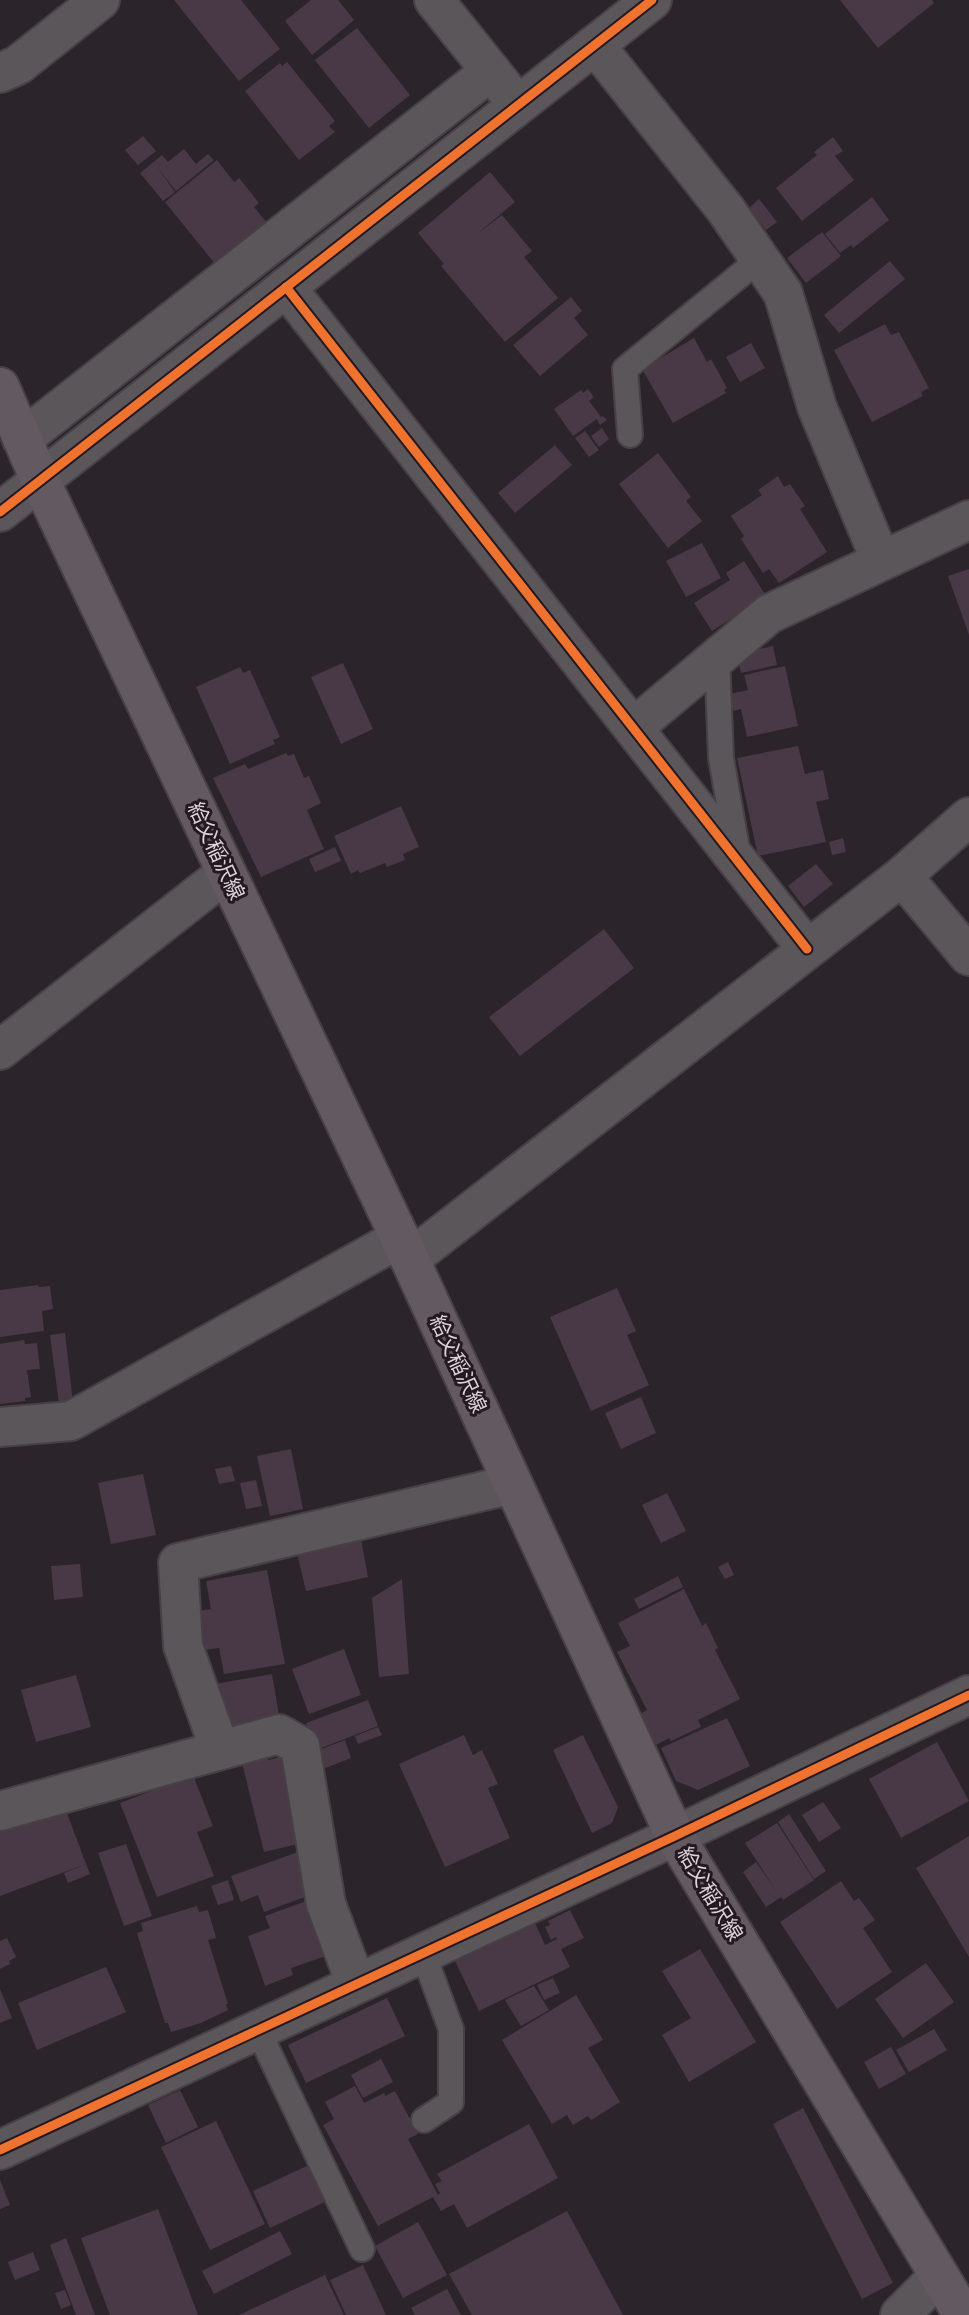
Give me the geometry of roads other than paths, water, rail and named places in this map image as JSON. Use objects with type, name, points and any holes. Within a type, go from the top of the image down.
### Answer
[{"type":"main road","name":"給父稲沢線","points":[[0,387],[40,480],[405,1248],[675,1836],[963,2315]]},
{"type":"street","points":[[0,73],[18,65],[100,0]]},
{"type":"street","points":[[434,0],[518,105]]},
{"type":"street","points":[[0,512],[652,0]]},
{"type":"street","points":[[595,45],[726,209],[783,293],[817,407],[881,561]]},
{"type":"street","points":[[22,439],[491,71]]},
{"type":"street","points":[[286,287],[807,950]]},
{"type":"street","points":[[633,728],[769,614],[969,520]]},
{"type":"street","points":[[0,1427],[71,1421],[405,1248],[807,950],[902,876],[969,817]]},
{"type":"street","points":[[0,1049],[226,873]]},
{"type":"street","points":[[902,876],[969,956]]},
{"type":"street","points":[[220,1750],[183,1646],[178,1563],[513,1484]]},
{"type":"street","points":[[0,2150],[675,1836],[969,1695]]},
{"type":"street","points":[[0,1811],[279,1734],[300,1746],[326,1904],[356,1984]]},
{"type":"street","points":[[900,2315],[939,2276]]},
{"type":"lane","points":[[631,435],[625,369],[760,259]]},
{"type":"lane","points":[[717,657],[721,758],[739,862]]},
{"type":"lane","points":[[423,1953],[451,2029],[451,2102],[424,2120]]},
{"type":"lane","points":[[258,2030],[362,2249]]}]
